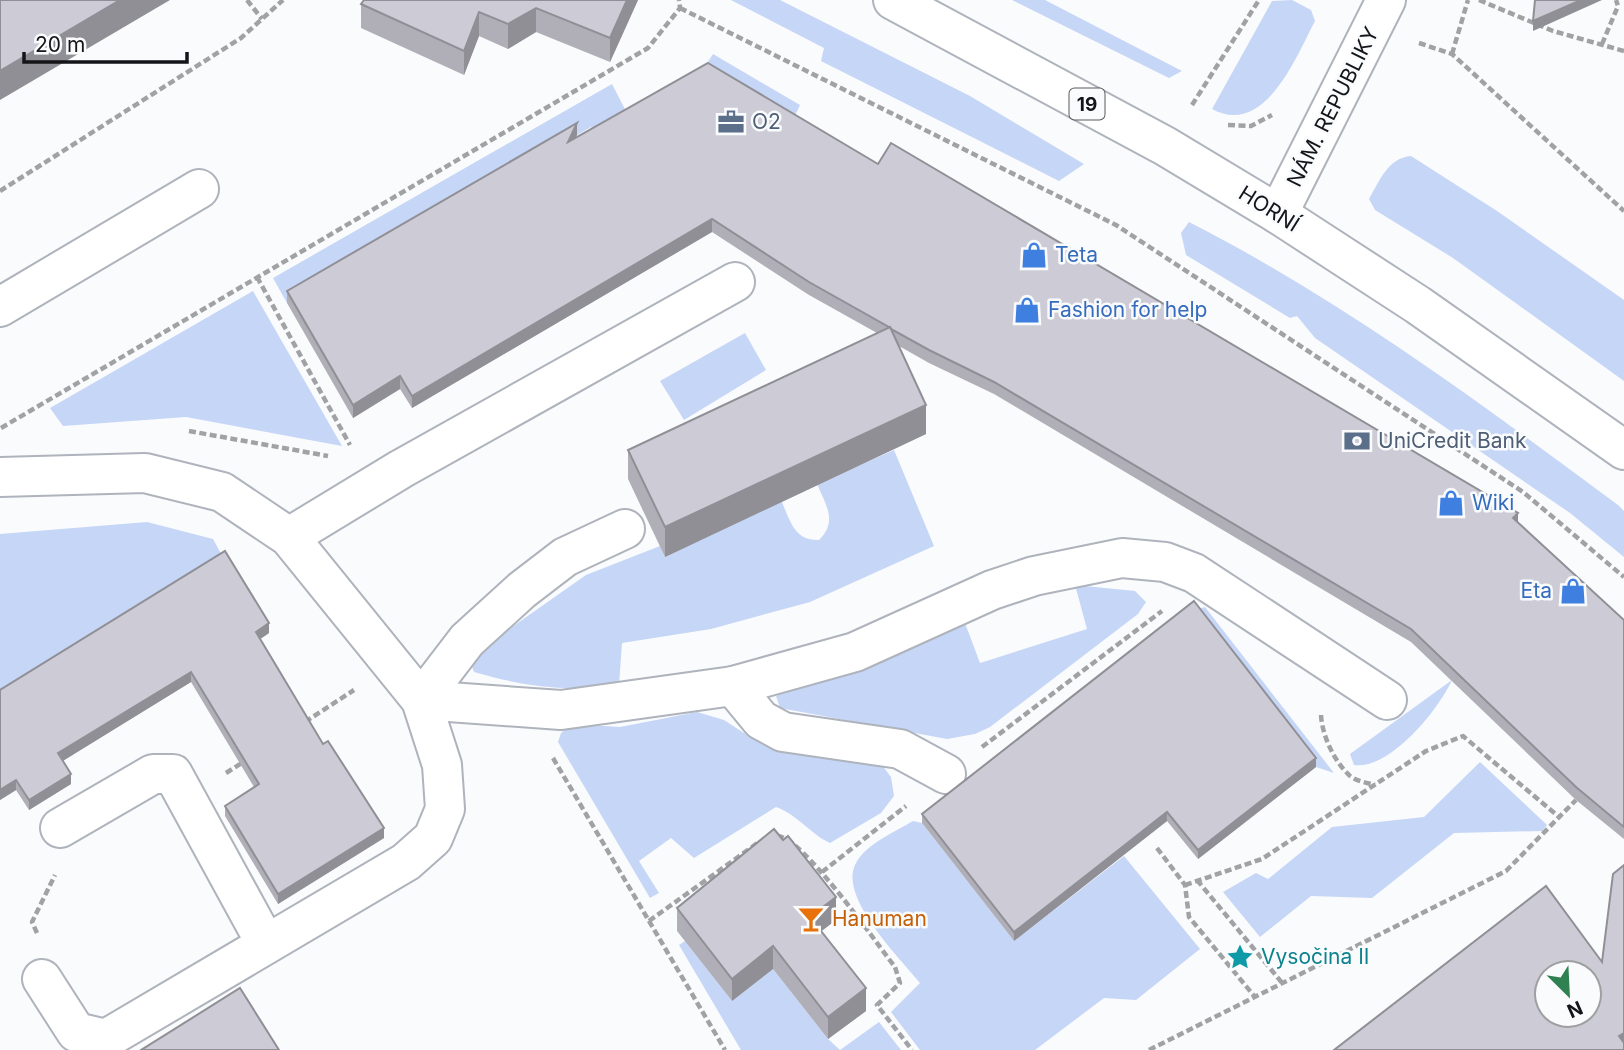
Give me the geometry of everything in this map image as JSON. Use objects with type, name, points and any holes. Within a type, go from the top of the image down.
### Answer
[{"type":"main road","name":"HORNÍ","points":[[893,0],[1165,146],[1279,214],[1429,313],[1624,450]]},
{"type":"main road","name":"NÁM. REPUBLIKY","points":[[1279,214],[1386,0]]},
{"type":"main road","points":[[0,307],[199,189]]},
{"type":"main road","points":[[289,537],[401,469],[735,282]]},
{"type":"main road","points":[[0,477],[145,472],[222,492],[289,537],[421,700],[442,765],[445,809],[433,838],[406,862],[106,1039],[76,1032],[47,986]]},
{"type":"main road","points":[[421,700],[467,640],[522,590],[565,557],[625,529]]},
{"type":"main road","points":[[421,700],[561,710],[733,686],[855,652],[992,590],[1034,576],[1122,558],[1165,562],[1195,573],[1387,700]]},
{"type":"main road","points":[[733,686],[761,720],[783,732],[900,750],[946,774]]},
{"type":"main road","points":[[60,828],[153,774],[173,774],[266,944]]},
{"type":"path","points":[[247,0],[262,19]]},
{"type":"path","points":[[0,191],[241,38],[283,0]]},
{"type":"path","points":[[0,428],[648,48],[680,8],[679,0]]},
{"type":"path","points":[[1200,113],[1191,107],[1259,0]]},
{"type":"path","points":[[1468,0],[1452,54],[1624,211]]},
{"type":"path","points":[[1479,0],[1553,31],[1624,51]]},
{"type":"path","points":[[1602,44],[1619,4]]},
{"type":"path","points":[[680,8],[1116,225],[1522,492],[1624,577]]},
{"type":"path","points":[[1217,125],[1251,126],[1279,108]]},
{"type":"path","points":[[257,277],[354,451]]},
{"type":"path","points":[[822,872],[946,774],[1160,614],[1195,573]]},
{"type":"path","points":[[1317,654],[1321,726],[1331,749],[1350,776],[1376,786]]},
{"type":"path","points":[[297,727],[363,684]]},
{"type":"path","points":[[1185,885],[1262,859],[1426,751],[1463,736],[1559,817]]},
{"type":"path","points":[[549,751],[725,1050]]},
{"type":"path","points":[[187,799],[253,756]]},
{"type":"path","points":[[1149,1050],[1506,871],[1576,800]]},
{"type":"path","points":[[47,986],[51,961],[32,922],[66,853],[60,828]]},
{"type":"path","points":[[649,922],[766,837],[783,836],[822,872],[895,967],[900,983],[877,1005],[912,1050]]},
{"type":"path","points":[[1157,848],[1185,885],[1189,917],[1255,997]]},
{"type":"path","points":[[1197,880],[1283,984]]},
{"type":"shaded area","points":[[731,0],[780,0],[970,96],[1084,164],[1059,181],[821,61],[824,48]]},
{"type":"shaded area","points":[[1012,0],[1045,0],[1182,71],[1169,78]]},
{"type":"shaded area","points":[[1292,0],[1311,10],[1315,21],[1277,89],[1263,103],[1248,112],[1231,115],[1212,109],[1272,1]]},
{"type":"shaded area","points":[[713,54],[800,105],[791,124],[702,71]]},
{"type":"shaded area","points":[[612,84],[630,119],[598,138],[591,127],[287,303],[273,278]]},
{"type":"shaded area","points":[[1411,156],[1497,211],[1624,300],[1624,381],[1453,258],[1375,210],[1369,199],[1381,178],[1396,161]]},
{"type":"shaded area","points":[[1189,222],[1301,285],[1409,354],[1618,505],[1624,511],[1624,557],[1570,513],[1315,338],[1297,316],[1290,318],[1186,255],[1181,233]]},
{"type":"shaded area","points":[[253,291],[342,446],[186,417],[63,426],[50,408]]},
{"type":"shaded area","points":[[745,333],[766,370],[684,420],[660,381]]},
{"type":"shaded area","points":[[894,450],[934,546],[810,602],[711,629],[622,643],[619,685],[546,687],[474,672],[471,664],[512,627],[586,575],[660,546],[665,557],[781,500],[798,533],[819,540],[828,527],[829,520],[827,506],[817,484]]},
{"type":"shaded area","points":[[147,522],[213,539],[225,561],[0,700],[0,534]]},
{"type":"shaded area","points":[[1075,585],[1135,591],[1146,602],[1138,614],[990,727],[975,734],[947,739],[780,708],[776,696],[965,623],[980,663],[1087,629]]},
{"type":"shaded area","points":[[1205,607],[1334,773],[1316,767],[1194,610]]},
{"type":"shaded area","points":[[1452,680],[1436,706],[1412,735],[1383,758],[1368,764],[1354,765],[1350,754]]},
{"type":"shaded area","points":[[697,712],[724,720],[753,739],[878,760],[891,777],[894,796],[881,813],[830,843],[776,807],[694,858],[671,838],[639,861],[659,893],[650,898],[558,742],[561,733],[573,724],[620,727]]},
{"type":"shaded area","points":[[1480,762],[1547,825],[1542,831],[1454,833],[1372,898],[1311,896],[1260,937],[1223,892],[1256,873],[1268,879],[1332,827],[1424,817]]},
{"type":"shaded area","points":[[913,821],[922,823],[1014,941],[1124,856],[1200,949],[1136,1000],[1104,998],[1035,1050],[920,1050],[891,1012],[920,983],[873,926],[855,892],[852,877],[856,863],[867,850]]},
{"type":"shaded area","points":[[685,941],[732,1001],[773,969],[828,1039],[840,1050],[741,1050],[679,945]]},
{"type":"shaded area","points":[[879,1022],[901,1050],[840,1050]]},
{"type":"building","points":[[0,0],[120,0],[0,71]]},
{"type":"building","points":[[364,0],[627,0],[610,38],[536,8],[508,24],[479,12],[464,51],[361,4]]},
{"type":"building","points":[[1535,0],[1581,0],[1533,21]]},
{"type":"building","points":[[708,63],[878,164],[891,143],[1518,513],[1513,518],[1624,620],[1624,827],[1576,787],[1411,629],[994,382],[929,350],[809,282],[712,219],[412,396],[400,376],[353,405],[287,291],[577,123],[568,142]]},
{"type":"building","points":[[890,327],[926,405],[665,527],[628,450]]},
{"type":"building","points":[[225,551],[269,623],[256,632],[323,744],[328,741],[384,828],[278,894],[225,806],[259,784],[191,672],[58,753],[71,774],[29,800],[16,780],[0,790],[0,690]]},
{"type":"building","points":[[1194,601],[1316,758],[1198,850],[1167,812],[1014,932],[922,814]]},
{"type":"building","points":[[774,829],[783,840],[788,836],[836,897],[810,917],[866,988],[828,1017],[773,946],[732,979],[677,908]]},
{"type":"building","points":[[1624,865],[1624,1033],[1619,1036],[1624,1043],[1624,1050],[1334,1050],[1546,886],[1600,959],[1533,959],[1533,1029],[1603,1029],[1602,959],[1613,874]]},
{"type":"building","points":[[240,988],[279,1050],[141,1050]]},
{"type":"place","name":"O2","points":[[731,122]]},
{"type":"place","name":"Teta","points":[[1034,255]]},
{"type":"place","name":"Fashion for help","points":[[1027,310]]},
{"type":"place","name":"UniCredit Bank","points":[[1357,441]]},
{"type":"place","name":"Wiki","points":[[1451,503]]},
{"type":"place","name":"Eta","points":[[1573,591]]},
{"type":"place","name":"Hanuman","points":[[811,919]]},
{"type":"place","name":"Vysočina II","points":[[1240,957]]}]
